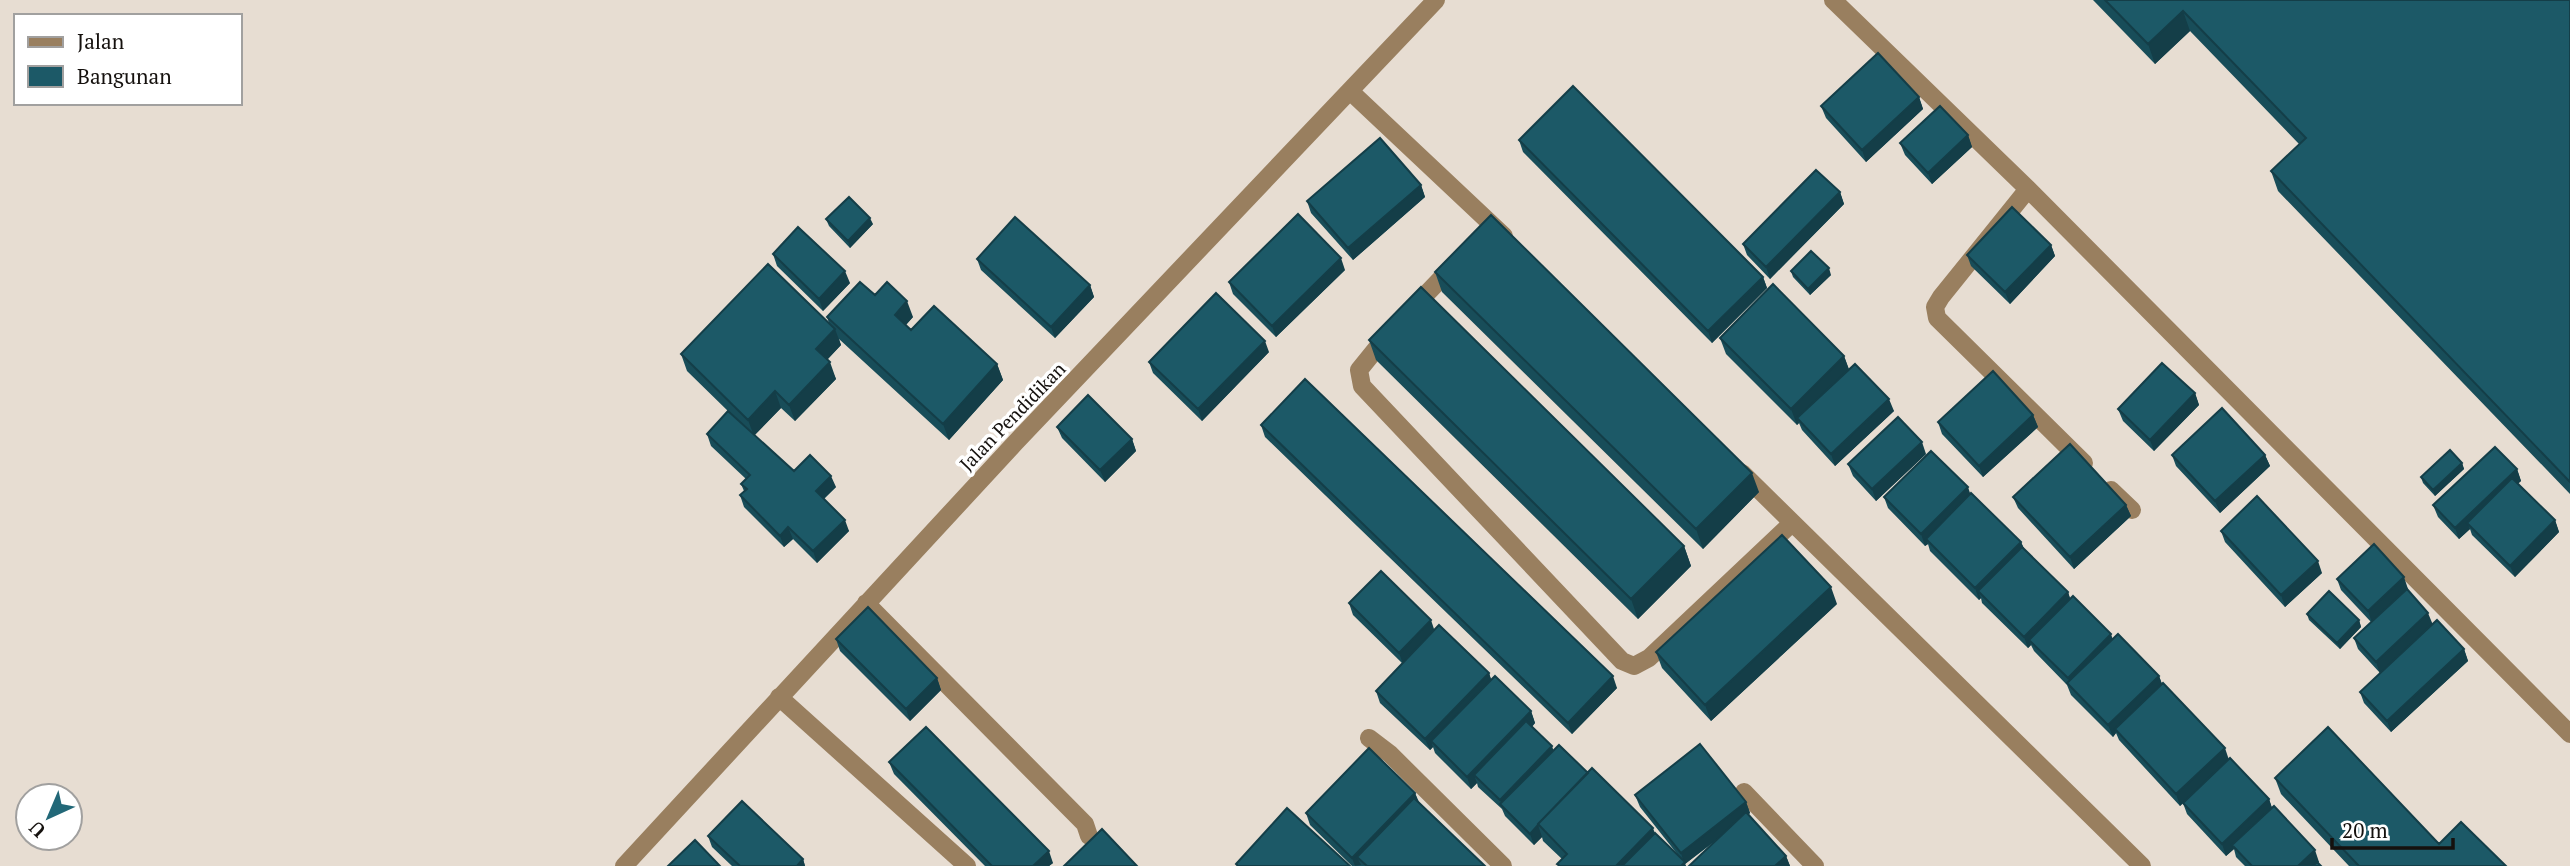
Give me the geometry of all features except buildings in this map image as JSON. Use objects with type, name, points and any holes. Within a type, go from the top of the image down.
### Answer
[{"type":"street","name":"Jalan Pendidikan","points":[[624,866],[866,603],[1436,0]]},
{"type":"street","points":[[1832,0],[2028,190],[2570,734]]},
{"type":"street","points":[[1351,92],[1488,229],[1521,253]]},
{"type":"street","points":[[2028,190],[1941,297],[1935,307],[1937,318],[2132,510]]},
{"type":"street","points":[[1464,253],[1371,353],[1359,370],[1362,386],[1622,661],[1634,666],[1649,658],[1792,523]]},
{"type":"street","points":[[1724,456],[2142,866]]},
{"type":"street","points":[[866,603],[1085,824],[1089,836]]},
{"type":"street","points":[[779,697],[967,866]]},
{"type":"street","points":[[1369,738],[1390,754],[1503,866]]},
{"type":"street","points":[[1744,792],[1815,866]]}]
